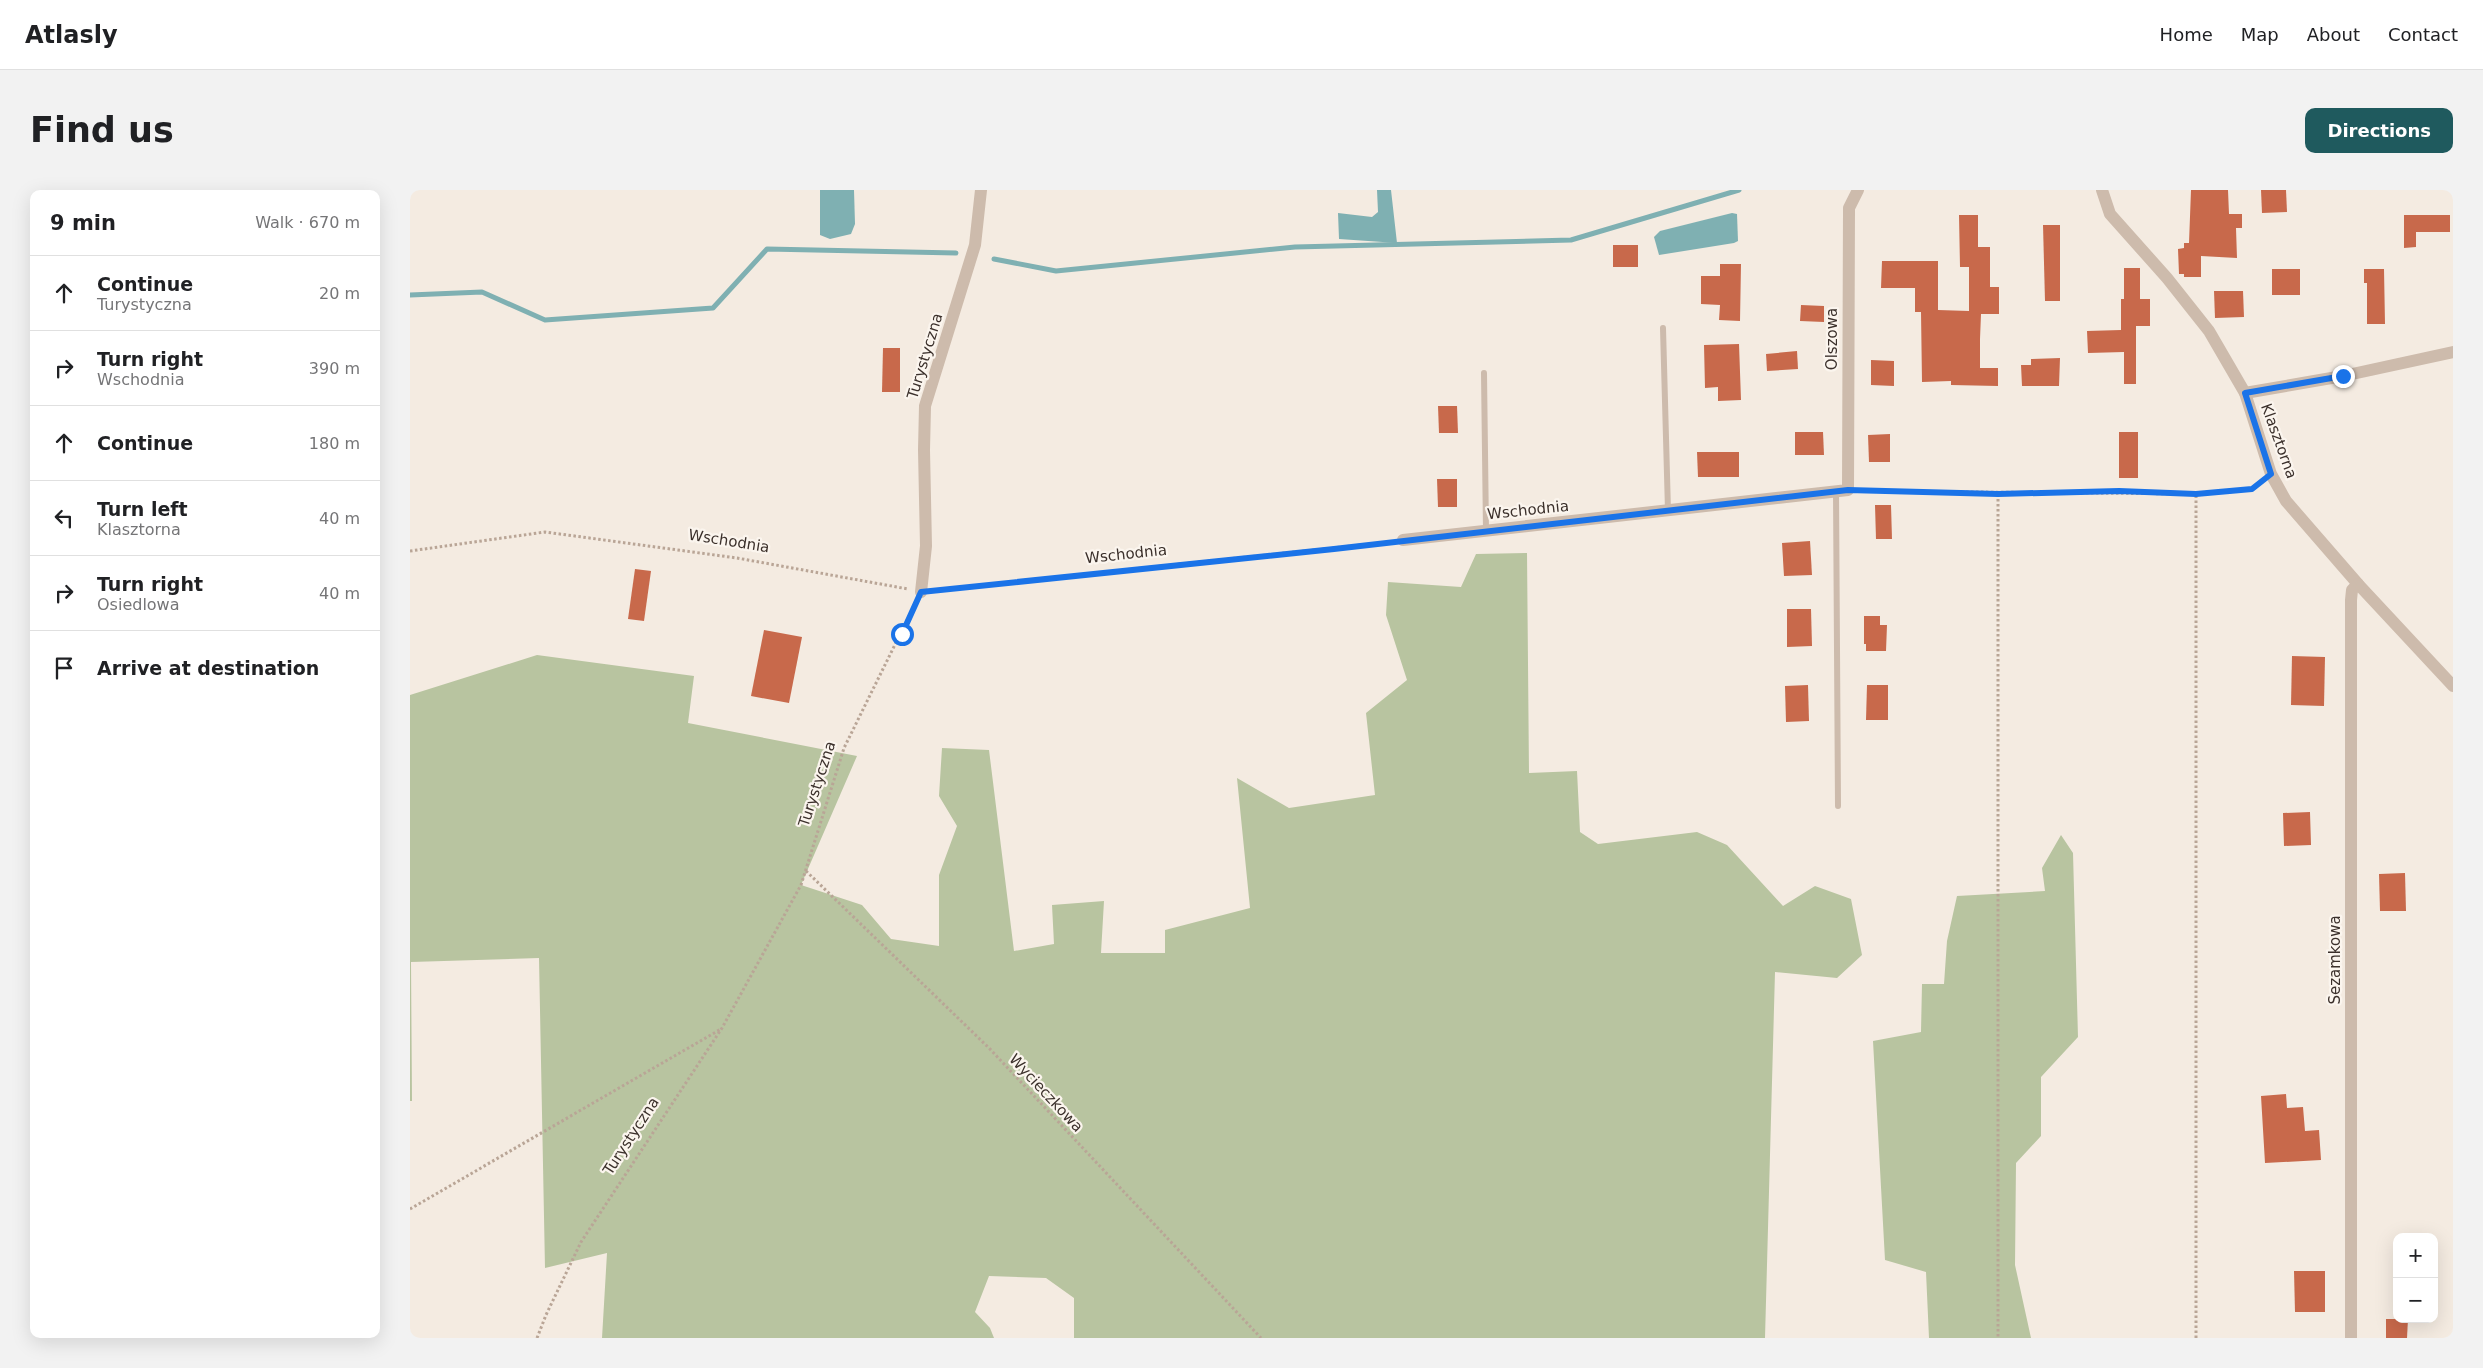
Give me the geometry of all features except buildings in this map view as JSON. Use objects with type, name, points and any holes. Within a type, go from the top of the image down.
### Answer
[{"type":"street","name":"Turystyczna","points":[[921,592],[926,546],[925,406],[975,245],[981,190]]},
{"type":"street","name":"Olszowa","points":[[1842,491],[1849,208],[1858,190]]},
{"type":"street","name":"Klasztorna","points":[[2102,190],[2110,214],[2167,278],[2209,331],[2245,393],[2271,474],[2286,502],[2358,584],[2453,686]]},
{"type":"street","points":[[2245,393],[2343,376],[2453,352]]},
{"type":"street","name":"Wschodnia","points":[[1403,540],[1668,512],[1842,491]]},
{"type":"street","name":"Sezamkowa","points":[[2351,1338],[2351,600],[2352,590],[2358,584]]},
{"type":"lane","points":[[1663,328],[1668,512]]},
{"type":"lane","points":[[1484,373],[1486,531]]},
{"type":"lane","points":[[1838,806],[1842,491]]},
{"type":"path","points":[[1842,491],[1998,494],[2119,491],[2196,494],[2252,489],[2271,474]]},
{"type":"path","points":[[1998,494],[1998,1338]]},
{"type":"path","points":[[2196,494],[2196,1338]]},
{"type":"path","name":"Wschodnia","points":[[410,551],[545,532],[736,558],[921,592],[1403,540]]},
{"type":"path","name":"Turystyczna","points":[[537,1338],[581,1242],[722,1028],[801,885],[844,748],[921,592]]},
{"type":"path","name":"Wycieczkowa","points":[[806,871],[989,1048],[1261,1338]]},
{"type":"path","points":[[410,1209],[722,1028]]},
{"type":"green space","points":[[1527,553],[1529,773],[1577,771],[1580,832],[1598,844],[1697,832],[1727,845],[1783,906],[1815,886],[1851,899],[1862,955],[1837,978],[1775,972],[1765,1338],[1074,1338],[1074,1298],[1046,1278],[989,1276],[975,1312],[990,1328],[994,1338],[602,1338],[607,1253],[545,1268],[539,958],[411,962],[412,1101],[410,1101],[410,695],[537,655],[694,676],[688,723],[857,756],[801,885],[862,905],[891,939],[939,946],[939,875],[957,826],[939,796],[942,748],[989,750],[1014,951],[1054,944],[1052,905],[1104,901],[1101,953],[1165,953],[1165,930],[1250,908],[1237,778],[1289,808],[1375,795],[1366,713],[1407,680],[1386,615],[1388,582],[1461,587],[1476,554]]},
{"type":"green space","points":[[2061,835],[2073,853],[2078,1037],[2041,1077],[2041,1136],[2016,1163],[2015,1265],[2031,1338],[1929,1338],[1926,1272],[1885,1260],[1873,1041],[1921,1032],[1922,984],[1944,984],[1947,941],[1957,896],[2045,891],[2042,868]]},
{"type":"water","points":[[820,190],[854,190],[855,224],[851,234],[830,239],[820,235]]},
{"type":"water","points":[[1377,190],[1391,190],[1397,243],[1339,239],[1338,213],[1372,217],[1378,212]]},
{"type":"water","points":[[1732,213],[1737,214],[1738,241],[1659,255],[1654,237],[1660,231]]},
{"type":"waterway","points":[[994,259],[1056,271],[1295,247],[1571,240],[1739,190]]},
{"type":"waterway","points":[[410,295],[482,292],[545,320],[713,308],[767,249],[956,253]]},
{"type":"route","points":[[902,634],[921,592],[1334,549],[1848,490],[1998,494],[2119,491],[2196,494],[2252,489],[2271,474],[2245,393],[2343,376]]}]
